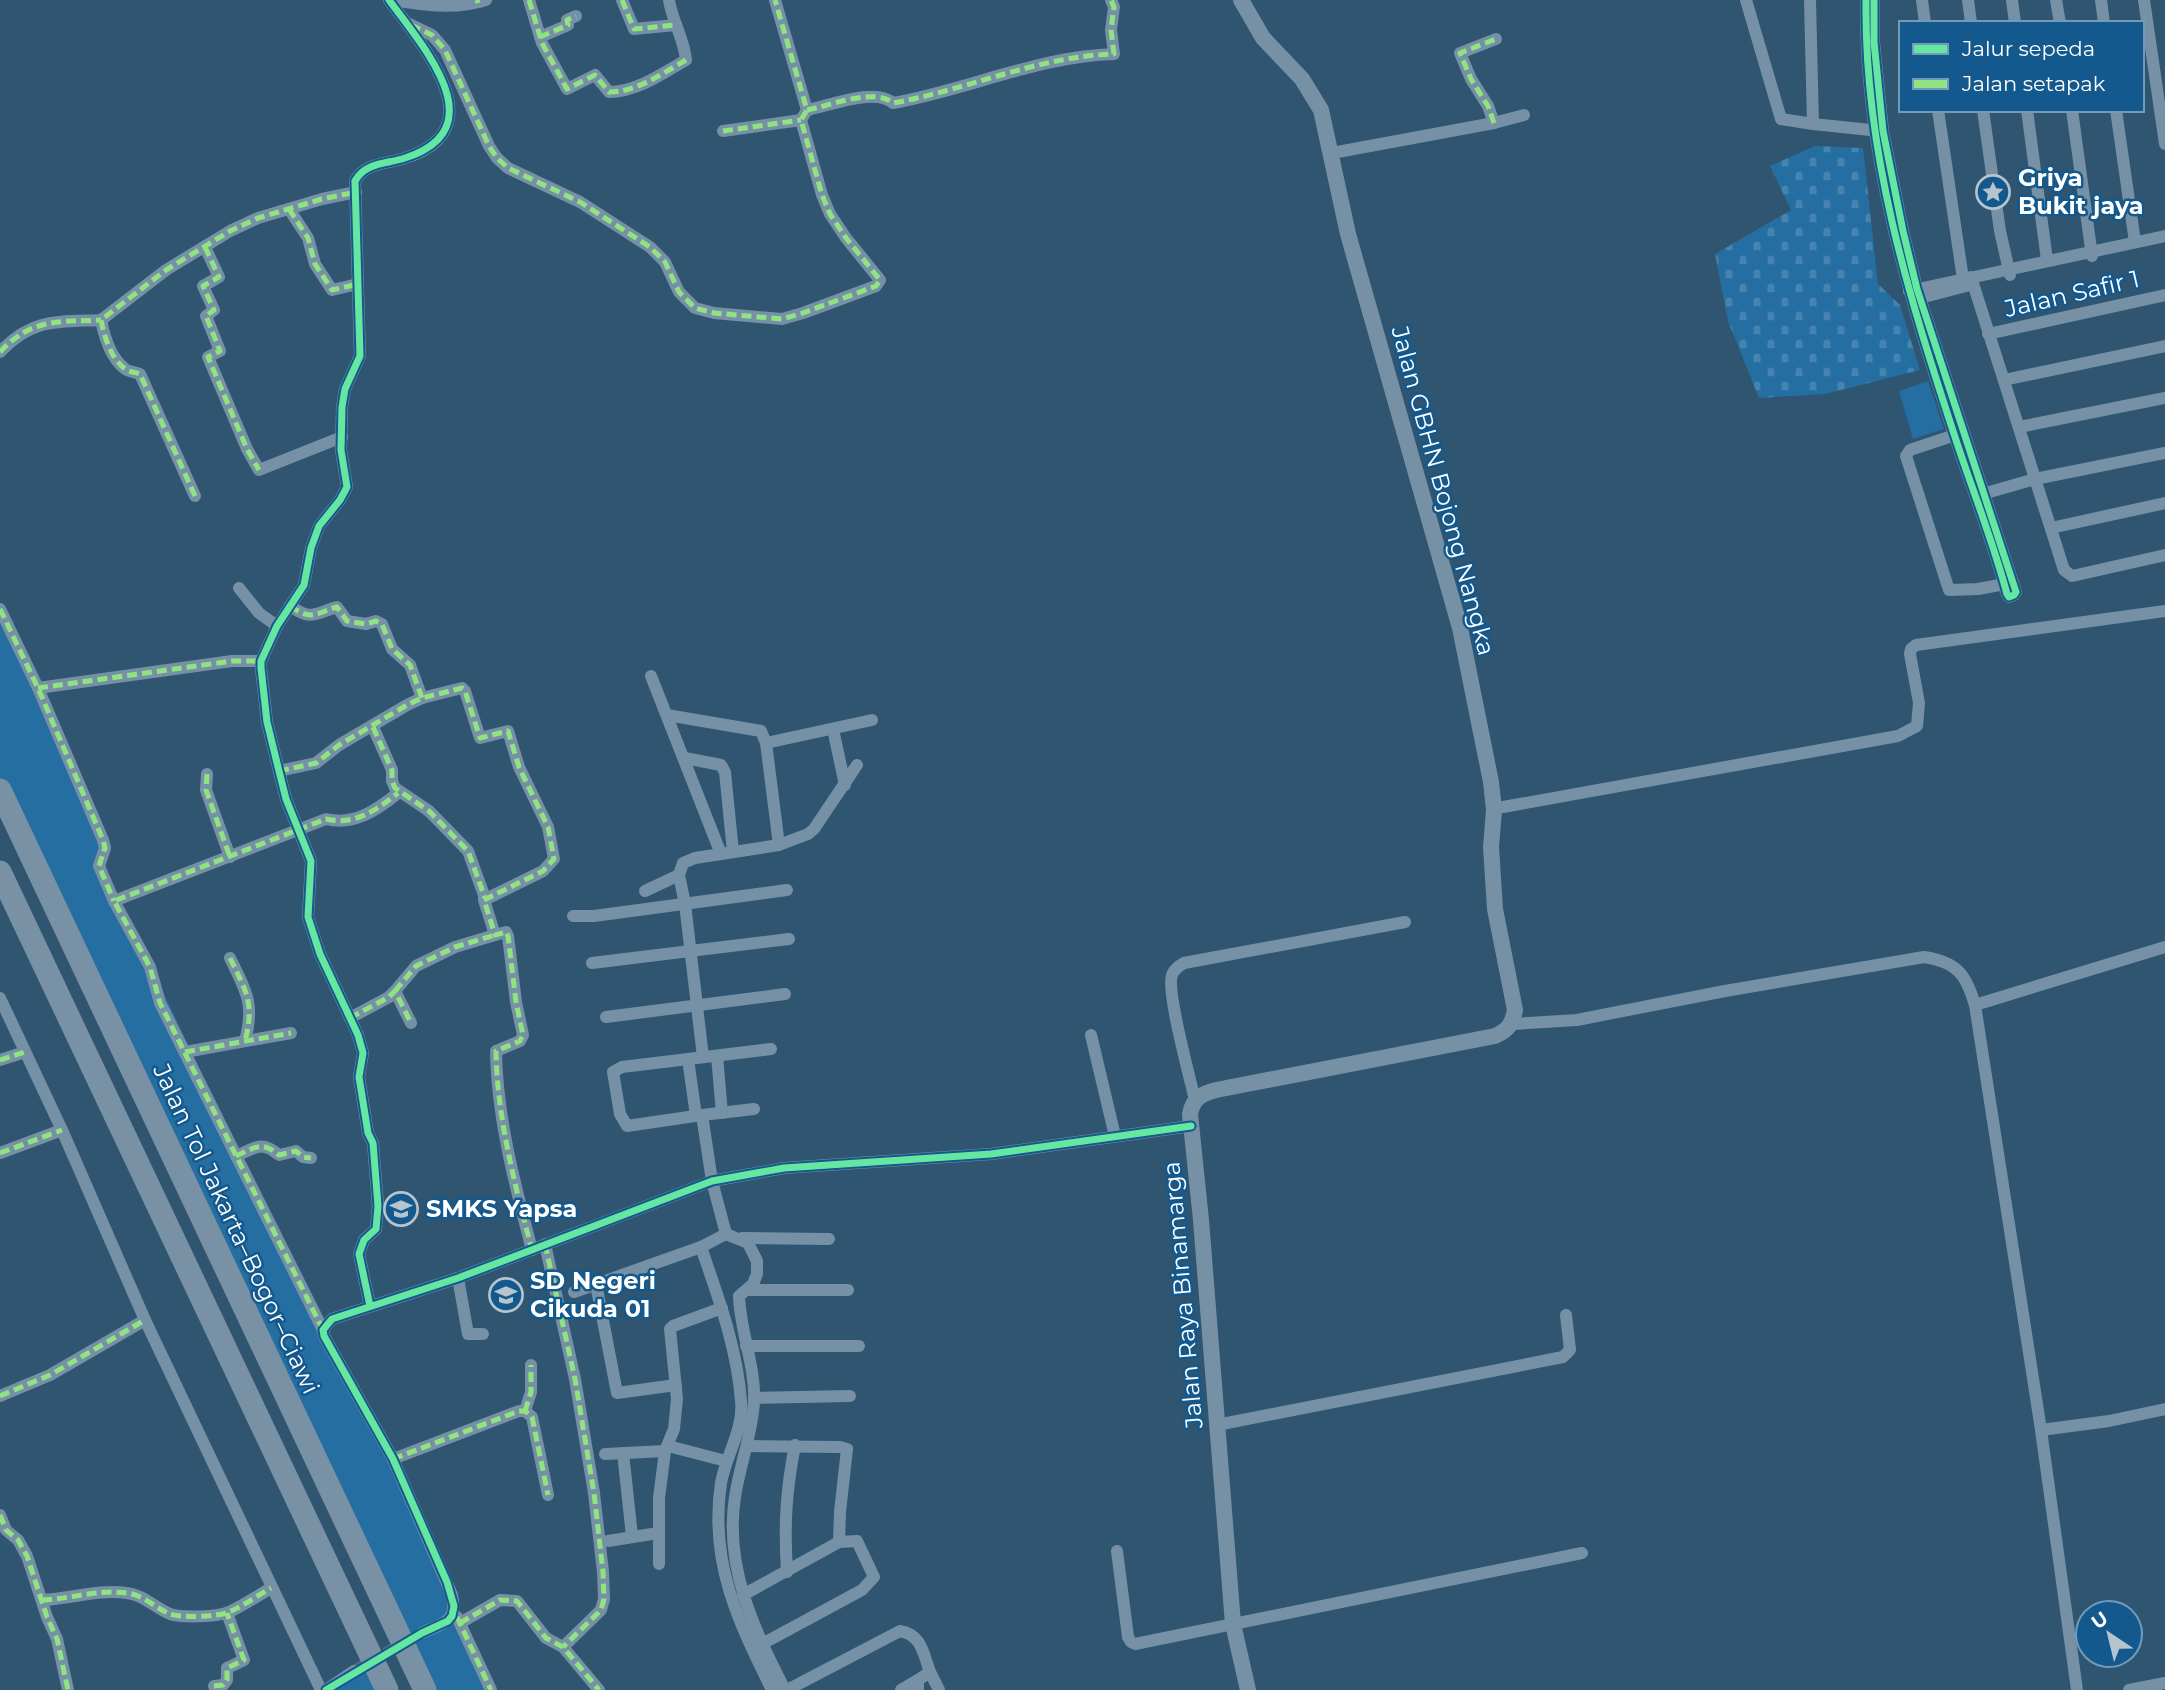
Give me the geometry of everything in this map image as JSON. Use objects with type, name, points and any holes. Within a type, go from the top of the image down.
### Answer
[{"type":"highway","name":"Jalan Tol Jakarta–Bogor–Ciawi","points":[[0,790],[425,1690]]},
{"type":"highway","points":[[0,872],[387,1690]]},
{"type":"street","points":[[391,0],[444,6],[480,1]]},
{"type":"street","points":[[370,1306],[359,1254],[364,1240],[376,1229],[378,1191],[373,1143],[368,1133],[361,1100],[359,1077],[363,1053],[350,1018],[334,987],[309,919],[311,864],[286,799],[279,771],[262,691],[261,661],[278,626],[304,585],[310,548],[319,526],[347,487],[341,450],[345,389],[360,356],[355,181],[362,171],[426,150],[439,141],[446,130],[450,104],[443,79],[391,0]]},
{"type":"street","points":[[529,0],[540,37],[567,89],[595,75],[609,92],[621,92],[640,85],[686,60],[682,37],[669,0]]},
{"type":"street","points":[[622,0],[634,29],[676,25]]},
{"type":"street","points":[[405,22],[432,35],[445,50],[489,146],[508,168],[580,202],[650,247],[665,262],[686,301],[695,308],[714,313],[782,318],[803,313],[880,283],[879,275],[846,238],[830,214],[822,195],[775,0]]},
{"type":"street","points":[[723,131],[804,115],[871,95],[893,103],[913,100],[1037,66],[1092,55],[1114,54],[1111,30],[1114,7],[1111,0]]},
{"type":"street","name":"Jalan GBHN Bojong Nangka","points":[[1241,0],[1263,38],[1310,89],[1321,110],[1352,247],[1461,628],[1491,782],[1494,810],[1492,847],[1495,909],[1515,1000],[1513,1024]]},
{"type":"street","points":[[1746,0],[1781,119],[1879,131]]},
{"type":"street","points":[[1810,0],[1813,124]]},
{"type":"street","points":[[1866,0],[1865,48],[1893,234],[2009,583],[1978,589],[1949,590],[1906,456],[1910,450],[1955,435]]},
{"type":"street","points":[[1874,0],[1879,131]]},
{"type":"street","points":[[1922,0],[1925,21]]},
{"type":"street","points":[[1968,0],[1971,21]]},
{"type":"street","points":[[2012,0],[2015,21]]},
{"type":"street","points":[[2056,0],[2060,21]]},
{"type":"street","points":[[2101,0],[2104,21]]},
{"type":"street","points":[[2144,0],[2165,144]]},
{"type":"street","points":[[540,37],[568,25],[568,20],[576,16]]},
{"type":"street","points":[[1494,123],[1460,53],[1496,39]]},
{"type":"street","points":[[1938,112],[1969,280],[2068,574],[2077,575],[2165,555]]},
{"type":"street","points":[[1983,112],[1995,203],[2009,272]]},
{"type":"street","points":[[2027,112],[2047,260]]},
{"type":"street","points":[[2072,112],[2092,254]]},
{"type":"street","points":[[2116,112],[2135,242]]},
{"type":"street","points":[[1332,153],[1524,115]]},
{"type":"street","points":[[0,352],[33,327],[46,323],[101,320],[166,271],[230,231],[258,218],[356,192]]},
{"type":"street","points":[[289,209],[308,238],[315,264],[332,289],[358,284]]},
{"type":"street","points":[[1915,295],[1969,280],[2165,236]]},
{"type":"street","points":[[2009,272],[2047,260],[2165,243]]},
{"type":"street","points":[[205,247],[219,277],[203,286],[214,309],[206,316],[220,350],[208,357],[247,449],[259,470],[342,437]]},
{"type":"street","points":[[1915,295],[1955,435],[1980,494]]},
{"type":"street","name":"Jalan Safir 1","points":[[1988,334],[2165,295]]},
{"type":"street","points":[[101,320],[117,360],[125,369],[140,374],[195,496]]},
{"type":"street","points":[[2004,380],[2165,346]]},
{"type":"street","points":[[2018,427],[2165,398]]},
{"type":"street","points":[[1980,494],[2035,479],[2165,453]]},
{"type":"street","points":[[2051,528],[2165,503]]},
{"type":"street","points":[[239,588],[259,613],[278,626]]},
{"type":"street","points":[[290,606],[306,616],[337,607],[347,621],[366,624],[376,621],[382,624],[392,649],[410,665],[422,698]]},
{"type":"street","points":[[0,609],[38,688],[103,840],[105,848],[99,866],[114,901],[150,967],[160,1003],[324,1336],[393,1459],[452,1595],[454,1611],[491,1690]]},
{"type":"street","points":[[1503,807],[1898,736],[1917,726],[1919,703],[1910,654],[1916,645],[2165,611]]},
{"type":"street","points":[[38,688],[232,661],[261,661]]},
{"type":"street","points":[[651,676],[727,853]]},
{"type":"street","points":[[279,771],[316,763],[339,745],[422,698],[462,688],[481,738],[508,731],[519,767],[548,827],[553,856],[551,864],[543,871],[485,898]]},
{"type":"street","points":[[667,715],[756,729],[765,736],[779,845]]},
{"type":"street","points":[[766,743],[872,720]]},
{"type":"street","points":[[373,727],[389,762],[392,781],[398,793],[429,811],[468,851],[495,934]]},
{"type":"street","points":[[833,729],[845,785]]},
{"type":"street","points":[[685,758],[721,765],[725,772],[727,853]]},
{"type":"street","points":[[722,1113],[698,1004],[679,876],[680,866],[687,860],[779,845],[808,834],[857,765]]},
{"type":"street","points":[[207,774],[206,790],[230,857]]},
{"type":"street","points":[[114,901],[326,819],[339,823],[350,820],[379,808],[398,793]]},
{"type":"street","points":[[645,891],[679,876]]},
{"type":"street","points":[[573,916],[594,916],[787,890]]},
{"type":"street","points":[[1405,922],[1184,963],[1176,968],[1171,981],[1195,1100],[1204,1093],[1216,1090],[1495,1036],[1513,1024],[1577,1020],[1724,991],[1924,957],[1945,960],[1958,970],[1969,985],[1975,1005],[2041,1430],[2077,1690]]},
{"type":"street","points":[[350,1018],[389,997],[416,967],[455,947],[506,932],[523,1035],[520,1041],[496,1051],[496,1070],[506,1146],[532,1250]]},
{"type":"street","points":[[592,963],[789,939]]},
{"type":"street","points":[[1975,1005],[2165,947]]},
{"type":"street","points":[[230,958],[248,992],[249,1027],[245,1041]]},
{"type":"street","points":[[395,991],[411,1023]]},
{"type":"street","points":[[606,1017],[785,994]]},
{"type":"street","points":[[0,998],[62,1130],[145,1320],[321,1690],[354,1671]]},
{"type":"street","points":[[185,1052],[291,1033]]},
{"type":"street","points":[[1091,1035],[1115,1136]]},
{"type":"street","points":[[754,1109],[627,1126],[620,1114],[613,1075],[617,1068],[622,1067],[771,1049]]},
{"type":"street","points":[[0,1060],[25,1052]]},
{"type":"street","points":[[688,1059],[712,1181],[726,1234]]},
{"type":"street","name":"Jalan Raya Binamarga","points":[[1195,1100],[1189,1114],[1201,1220],[1233,1624],[1248,1690]]},
{"type":"street","points":[[323,1330],[332,1319],[458,1278],[712,1181],[783,1168],[990,1154],[1191,1126]]},
{"type":"street","points":[[0,1153],[62,1130]]},
{"type":"street","points":[[236,1156],[264,1146],[270,1147],[279,1155],[296,1151],[303,1157],[311,1158]]},
{"type":"street","points":[[574,1292],[701,1247],[726,1234],[741,1238],[829,1239]]},
{"type":"street","points":[[741,1238],[751,1247],[757,1261],[757,1274],[748,1290]]},
{"type":"street","points":[[545,1244],[575,1379],[594,1493],[604,1599],[601,1610],[563,1647]]},
{"type":"street","points":[[701,1247],[722,1308],[736,1365],[741,1402],[737,1432],[721,1484],[721,1563],[736,1611],[772,1690]]},
{"type":"street","points":[[458,1278],[468,1334],[482,1334]]},
{"type":"street","points":[[596,1284],[617,1393],[676,1385]]},
{"type":"street","points":[[848,1290],[748,1290],[739,1296],[754,1398],[751,1431],[742,1458],[734,1500],[733,1544],[737,1574],[762,1644],[786,1690],[900,1631],[911,1633],[916,1638],[939,1690]]},
{"type":"street","points":[[659,1564],[659,1498],[667,1449],[674,1429],[677,1399],[671,1327],[722,1308]]},
{"type":"street","points":[[1217,1425],[1563,1357],[1570,1350],[1566,1315]]},
{"type":"street","points":[[0,1396],[50,1376],[145,1320]]},
{"type":"street","points":[[746,1346],[859,1346]]},
{"type":"street","points":[[525,1411],[531,1392],[531,1365]]},
{"type":"street","points":[[754,1398],[850,1396]]},
{"type":"street","points":[[2041,1430],[2109,1421],[2165,1409]]},
{"type":"street","points":[[393,1459],[525,1411],[532,1417],[548,1495]]},
{"type":"street","points":[[747,1446],[840,1447],[848,1451],[839,1512],[839,1542]]},
{"type":"street","points":[[787,1572],[784,1531],[786,1493],[795,1446]]},
{"type":"street","points":[[605,1454],[667,1449],[726,1461]]},
{"type":"street","points":[[623,1453],[632,1536]]},
{"type":"street","points":[[0,1515],[6,1530],[18,1540],[27,1556],[57,1639],[68,1690]]},
{"type":"street","points":[[608,1541],[658,1533]]},
{"type":"street","points":[[743,1595],[839,1542],[857,1541],[872,1570],[874,1577],[862,1590],[762,1644]]},
{"type":"street","points":[[1117,1551],[1127,1632],[1130,1642],[1138,1644],[1582,1553]]},
{"type":"street","points":[[42,1600],[56,1600],[87,1592],[125,1593],[143,1598],[174,1615],[227,1613],[271,1588]]},
{"type":"street","points":[[460,1623],[495,1602],[517,1601],[547,1638],[563,1647],[599,1690]]},
{"type":"street","points":[[422,1633],[448,1621],[454,1611]]},
{"type":"street","points":[[214,1686],[223,1685],[227,1680],[227,1668],[244,1660],[227,1613]]},
{"type":"street","points":[[901,1690],[918,1685],[930,1672]]},
{"type":"street","points":[[2129,1690],[2165,1683]]},
{"type":"green space","points":[[1815,146],[1863,148],[1878,284],[1900,305],[1920,370],[1825,394],[1759,398],[1728,321],[1715,254],[1791,210],[1770,166]]},
{"type":"green space","points":[[1928,381],[1944,429],[1913,439],[1899,391]]},
{"type":"green space","points":[[0,609],[103,840],[101,860],[240,1154],[378,1431],[491,1690],[425,1690],[0,790]]},
{"type":"green space","points":[[373,1661],[387,1690],[326,1690]]},
{"type":"tunnel","points":[[354,1671],[422,1633]]},
{"type":"marked path","points":[[529,0],[542,43],[567,89],[595,75],[609,92],[630,89],[686,60]]},
{"type":"marked path","points":[[622,0],[634,29],[676,25]]},
{"type":"marked path","points":[[411,25],[432,35],[445,50],[489,146],[508,168],[580,202],[650,247],[665,262],[679,292],[695,308],[714,313],[782,319],[876,286],[880,280],[846,238],[830,214],[822,195],[801,120],[807,110],[775,0]]},
{"type":"marked path","points":[[807,110],[864,97],[885,99],[893,103],[1058,61],[1114,54],[1111,30],[1114,7],[1111,0]]},
{"type":"marked path","points":[[540,37],[568,25],[567,20],[576,16]]},
{"type":"marked path","points":[[1494,123],[1460,53],[1496,39]]},
{"type":"marked path","points":[[723,131],[801,120]]},
{"type":"marked path","points":[[195,496],[140,374],[126,369],[115,358],[101,320],[166,270],[230,231],[258,218],[356,192]]},
{"type":"marked path","points":[[289,209],[308,238],[315,264],[332,290],[358,284]]},
{"type":"marked path","points":[[205,247],[219,277],[203,286],[214,310],[206,316],[220,351],[208,357],[247,449],[259,470]]},
{"type":"marked path","points":[[0,352],[34,327],[58,322],[101,320]]},
{"type":"marked path","points":[[290,606],[308,615],[337,607],[347,621],[366,624],[376,621],[382,624],[392,649],[410,665],[422,698]]},
{"type":"marked path","points":[[0,609],[38,688],[103,840],[105,848],[99,866],[114,901]]},
{"type":"marked path","points":[[38,688],[232,661],[261,661]]},
{"type":"marked path","points":[[279,771],[316,763],[339,745],[407,705],[422,698],[462,688],[480,738],[508,731],[519,767],[548,827],[554,859],[543,871],[484,900],[495,935],[506,932],[508,936],[523,1035],[520,1041],[496,1051],[497,1076],[513,1176],[532,1250]]},
{"type":"marked path","points":[[373,727],[392,770],[395,788],[429,811],[468,851],[485,898]]},
{"type":"marked path","points":[[207,774],[206,790],[230,857]]},
{"type":"marked path","points":[[323,1330],[160,1003],[150,967],[114,901],[326,819],[346,820],[365,815],[398,793]]},
{"type":"marked path","points":[[395,991],[416,966],[455,947],[495,935]]},
{"type":"marked path","points":[[230,958],[241,980],[249,1007],[245,1041]]},
{"type":"marked path","points":[[350,1018],[395,991],[411,1023]]},
{"type":"marked path","points":[[185,1052],[291,1033]]},
{"type":"marked path","points":[[0,1060],[25,1052]]},
{"type":"marked path","points":[[0,1153],[62,1130]]},
{"type":"marked path","points":[[236,1156],[262,1147],[279,1155],[296,1151],[303,1157],[311,1158]]},
{"type":"marked path","points":[[545,1244],[575,1379],[594,1493],[603,1572],[604,1599],[601,1610],[563,1647]]},
{"type":"marked path","points":[[0,1396],[50,1375],[145,1320]]},
{"type":"marked path","points":[[525,1411],[531,1392],[531,1365]]},
{"type":"marked path","points":[[393,1459],[525,1411],[532,1417],[548,1495]]},
{"type":"marked path","points":[[0,1515],[6,1530],[18,1540],[27,1556],[57,1639],[68,1690]]},
{"type":"marked path","points":[[42,1600],[105,1592],[127,1593],[139,1596],[170,1614],[200,1616],[229,1612],[271,1588]]},
{"type":"marked path","points":[[460,1623],[500,1600],[517,1601],[546,1638],[563,1647],[599,1690]]},
{"type":"marked path","points":[[214,1686],[223,1685],[227,1680],[227,1668],[244,1660],[227,1613]]},
{"type":"marked path","points":[[457,1617],[491,1690]]},
{"type":"cycle path","points":[[370,1306],[359,1254],[364,1240],[376,1229],[378,1206],[373,1143],[368,1133],[359,1077],[363,1053],[358,1035],[320,954],[308,917],[311,861],[286,799],[267,722],[261,661],[277,626],[304,585],[311,548],[319,526],[347,487],[341,450],[342,407],[345,389],[360,356],[355,181],[370,167],[402,159],[430,146],[445,129],[449,109],[445,87],[434,64],[389,0]]},
{"type":"cycle path","points":[[1866,0],[1872,112],[1892,222],[1921,330],[2009,597],[2016,592],[1917,289],[1903,231],[1883,131],[1874,42],[1874,0]]},
{"type":"cycle path","points":[[326,1690],[422,1633],[448,1621],[454,1606],[447,1582],[393,1459],[324,1336],[323,1330],[332,1319],[458,1278],[712,1181],[784,1168],[991,1154],[1191,1126]]},
{"type":"place","name":"Griya Bukit jaya","points":[[1993,192]]},
{"type":"place","name":"SMKS Yapsa","points":[[401,1209]]},
{"type":"place","name":"SD Negeri Cikuda 01","points":[[506,1295]]}]
